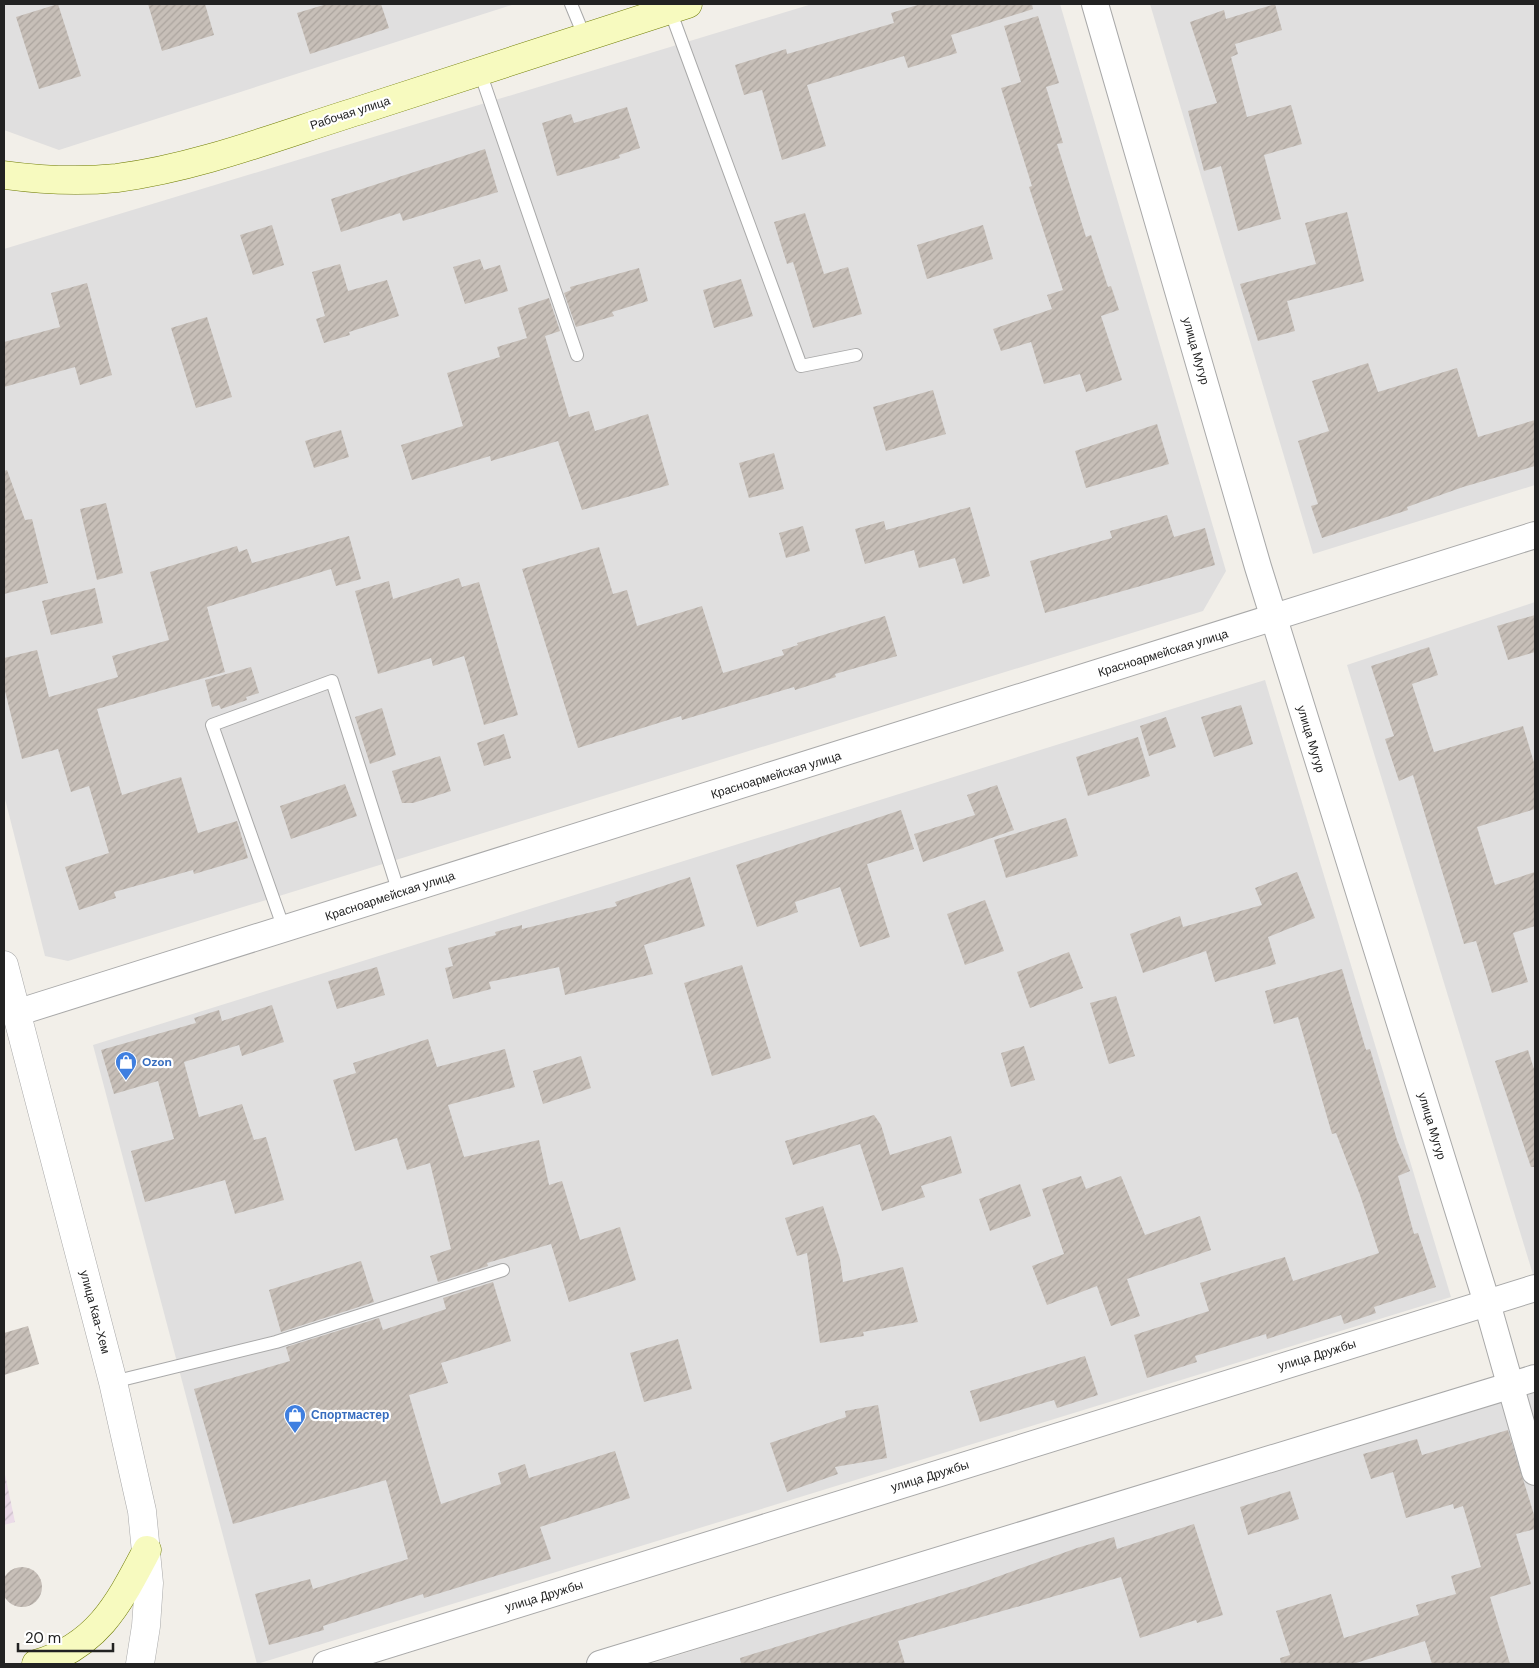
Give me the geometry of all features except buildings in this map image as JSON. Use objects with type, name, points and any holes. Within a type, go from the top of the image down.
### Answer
[{"type":"main road","name":"Рабочая улица","points":[[4,175],[36,179],[116,178],[181,166],[679,7]]},
{"type":"main road","points":[[36,1664],[61,1656],[76,1648],[91,1636],[101,1625],[130,1582],[147,1550]]},
{"type":"street","name":"улица Мугур","points":[[1095,4],[1274,618],[1487,1302],[1524,1382],[1535,1472]]},
{"type":"street","name":"Красноармейская улица","points":[[10,1013],[399,893],[1535,535]]},
{"type":"street","name":"улица Каа-Хем","points":[[4,964],[10,1013],[113,1382],[142,1511],[149,1584],[146,1626],[140,1664]]},
{"type":"street","name":"улица Дружбы","points":[[326,1664],[1535,1288]]},
{"type":"street","points":[[600,1664],[1524,1382]]},
{"type":"lane","points":[[571,4],[585,38]]},
{"type":"lane","points":[[679,7],[801,366],[856,356]]},
{"type":"lane","points":[[480,72],[577,355]]},
{"type":"lane","points":[[284,929],[212,725],[332,681],[399,893]]},
{"type":"lane","points":[[113,1382],[276,1342],[503,1270]]},
{"type":"shaded area","points":[[4,4],[515,4],[59,150],[4,130]]},
{"type":"shaded area","points":[[812,4],[1060,4],[1226,571],[1203,611],[68,961],[45,956],[4,795],[4,249]]},
{"type":"shaded area","points":[[1150,4],[1535,4],[1535,485],[1313,554]]},
{"type":"shaded area","points":[[1535,602],[1535,1281],[1347,665]]},
{"type":"shaded area","points":[[1265,680],[1451,1297],[257,1664],[93,1045]]},
{"type":"shaded area","points":[[1535,1387],[1535,1664],[650,1664]]},
{"type":"shaded area","points":[[4,1470],[15,1522],[4,1525]]},
{"type":"place","name":"Ozon","points":[[126,1081]]},
{"type":"place","name":"Спортмастер","points":[[295,1434]]}]
